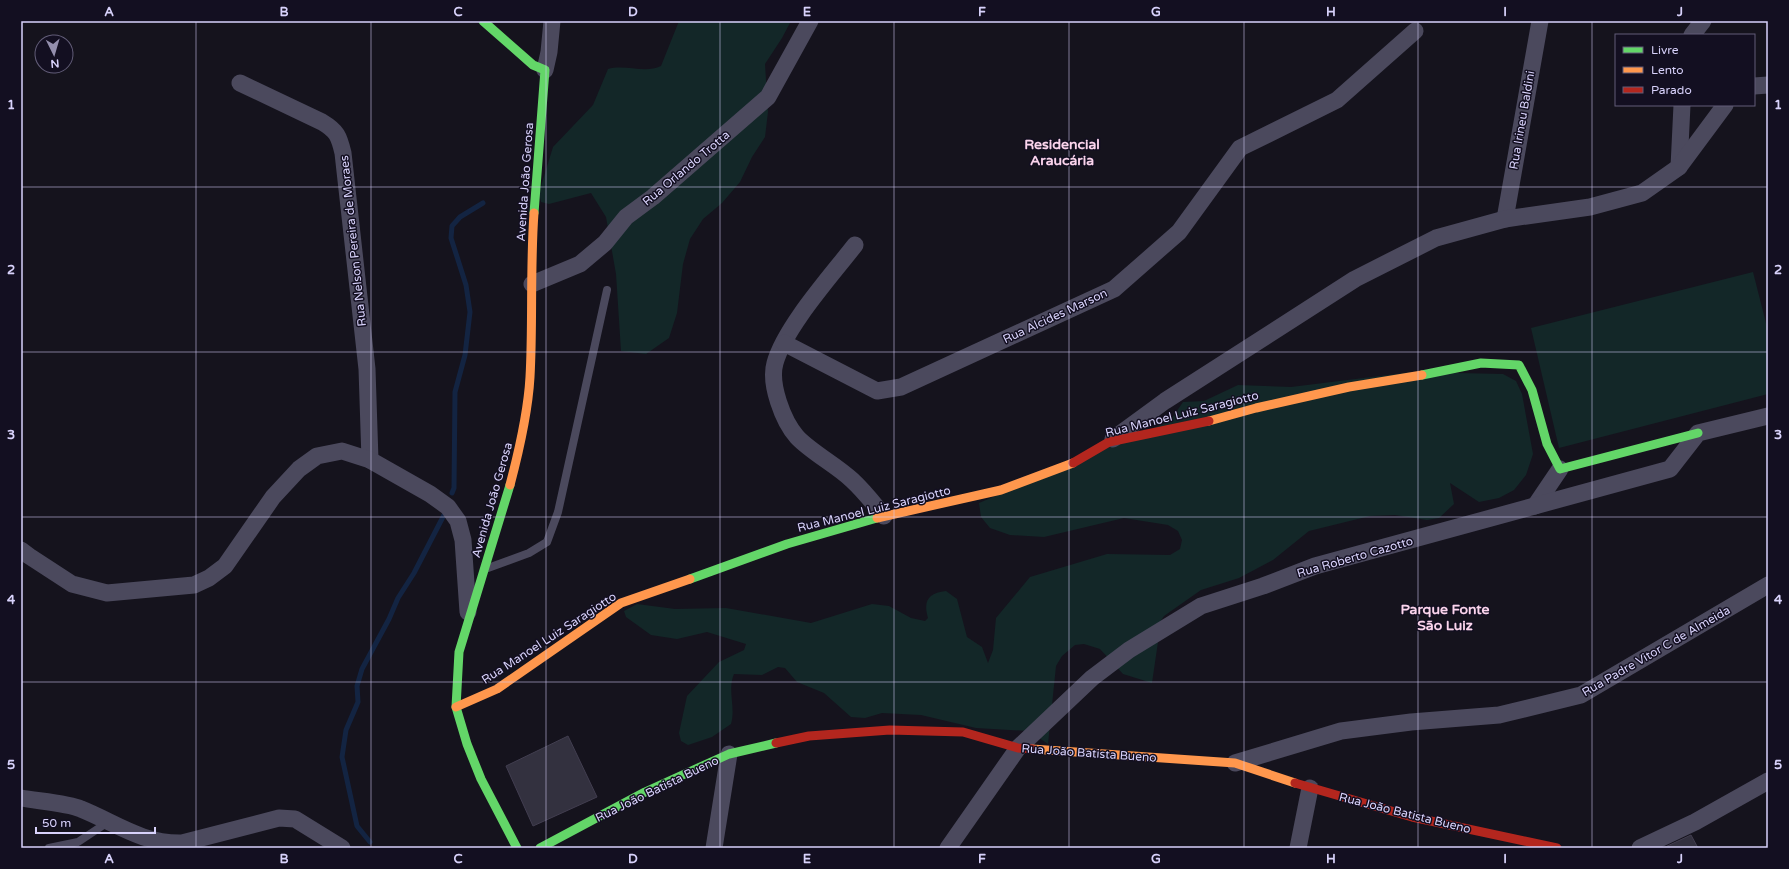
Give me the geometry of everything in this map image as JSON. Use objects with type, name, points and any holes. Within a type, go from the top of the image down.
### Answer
[{"type":"street","points":[[483,21],[533,65],[545,70],[549,52],[552,21]]},
{"type":"street","name":"Rua Orlando Trotta","points":[[532,284],[580,264],[605,243],[626,217],[653,197],[768,97],[810,21]]},
{"type":"street","name":"Rua Irineu Baldini","points":[[1505,219],[1540,21]]},
{"type":"street","points":[[1693,34],[1703,21]]},
{"type":"street","name":"Rua Alcides Marson","points":[[784,343],[877,391],[901,387],[1114,289],[1179,232],[1240,148],[1337,100],[1415,31]]},
{"type":"street","name":"Avenida João Gerosa","points":[[517,848],[481,779],[456,707],[459,652],[510,487],[520,446],[530,379],[532,243],[545,70]]},
{"type":"street","name":"Rua Nelson Pereira de Moraes","points":[[240,83],[322,122],[333,128],[339,136],[343,153],[367,369],[370,460]]},
{"type":"street","points":[[1755,86],[1768,85]]},
{"type":"street","points":[[1679,167],[1682,106]]},
{"type":"street","points":[[1110,442],[1165,401],[1355,279],[1436,238],[1505,219],[1590,207],[1642,193],[1679,167],[1724,106]]},
{"type":"street","points":[[854,245],[802,314],[784,343],[774,364],[775,386],[782,414],[797,437],[852,480],[884,516]]},
{"type":"street","name":"Rua Manoel Luiz Saragiotto","points":[[456,707],[497,689],[621,603],[786,544],[884,516],[1001,490],[1079,461],[1110,442],[1200,423],[1256,408],[1349,387],[1401,379],[1481,363],[1505,363],[1519,365],[1527,377],[1535,395],[1544,437],[1560,469]]},
{"type":"street","points":[[1535,506],[1560,469],[1768,416]]},
{"type":"street","name":"Rua Roberto Cazotto","points":[[949,848],[1018,748],[1092,678],[1129,650],[1201,606],[1263,586],[1315,566],[1670,469],[1698,433]]},
{"type":"street","points":[[21,550],[72,584],[107,593],[194,585],[209,578],[225,566],[273,497],[298,469],[317,456],[342,452],[370,460],[430,494],[448,507],[458,521],[463,540],[469,618]]},
{"type":"street","name":"Rua Padre Vitor C de Almeida","points":[[1235,763],[1341,731],[1411,722],[1499,715],[1581,695],[1768,586]]},
{"type":"street","name":"Rua João Batista Bueno","points":[[540,848],[645,792],[729,754],[809,736],[890,730],[963,732],[1018,748],[1235,763],[1310,788],[1412,816],[1557,848]]},
{"type":"street","points":[[714,848],[729,754]]},
{"type":"street","points":[[1640,848],[1695,822],[1768,781]]},
{"type":"street","points":[[1298,848],[1310,788]]},
{"type":"street","points":[[21,798],[80,808],[141,837],[167,843],[182,843],[279,818],[288,818],[295,819],[342,848]]},
{"type":"lane","points":[[485,569],[529,553],[547,542],[558,512],[607,290]]},
{"type":"lane","points":[[49,848],[78,842],[108,822]]},
{"type":"green space","points":[[679,21],[791,21],[765,64],[768,112],[765,137],[752,157],[740,182],[722,203],[703,219],[690,239],[683,264],[677,313],[669,338],[646,354],[621,351],[616,274],[606,217],[591,193],[549,204],[541,202],[539,193],[553,147],[593,105],[608,69],[648,69],[661,66]]},
{"type":"green space","points":[[1753,272],[1768,331],[1768,394],[1559,448],[1531,328]]},
{"type":"green space","points":[[1412,372],[1503,374],[1516,381],[1522,394],[1533,454],[1526,475],[1514,490],[1499,498],[1479,502],[1450,483],[1454,504],[1439,518],[1427,520],[1395,515],[1370,516],[1309,531],[1273,560],[1239,578],[1201,590],[1164,616],[1156,628],[1158,642],[1152,683],[1123,674],[1100,649],[1084,644],[1075,645],[1062,656],[1056,666],[1048,744],[1029,731],[976,728],[921,715],[882,713],[865,718],[851,717],[824,693],[797,682],[785,668],[778,667],[762,675],[734,674],[731,686],[733,711],[731,724],[712,737],[688,745],[681,741],[679,733],[687,696],[719,662],[744,650],[746,644],[707,632],[677,639],[651,635],[626,617],[624,611],[637,604],[675,609],[726,608],[811,623],[872,604],[889,606],[911,618],[925,621],[928,618],[926,607],[928,599],[935,594],[946,591],[957,599],[967,637],[982,647],[988,663],[993,650],[996,618],[1030,577],[1107,554],[1170,555],[1180,549],[1182,540],[1178,531],[1168,525],[1124,518],[1044,537],[1010,535],[990,528],[981,517],[979,503],[1170,421],[1183,402],[1204,401],[1238,385],[1291,387]]},
{"type":"building","points":[[568,736],[597,797],[533,826],[506,766]]},
{"type":"building","points":[[1691,835],[1698,848],[1663,848]]},
{"type":"waterway","points":[[452,493],[454,488],[455,392],[465,355],[470,312],[466,285],[451,238],[452,226],[460,217],[483,203]]},
{"type":"waterway","points":[[370,842],[357,826],[342,757],[346,730],[358,702],[357,686],[362,669],[389,619],[398,598],[414,573],[445,513]]},
{"type":"traffic: fast","points":[[483,21],[533,65],[545,70],[534,213]]},
{"type":"traffic: fast","points":[[1422,375],[1481,363],[1519,365],[1532,390],[1547,444],[1560,469],[1698,433]]},
{"type":"traffic: fast","points":[[510,485],[459,652],[456,707],[467,744],[481,779],[517,848]]},
{"type":"traffic: fast","points":[[690,579],[787,544],[877,518]]},
{"type":"traffic: fast","points":[[540,848],[645,792],[729,754],[776,743]]},
{"type":"traffic: slow","points":[[510,485],[523,432],[529,391],[534,213]]},
{"type":"traffic: slow","points":[[1209,421],[1256,408],[1349,387],[1422,375]]},
{"type":"traffic: slow","points":[[877,518],[1001,490],[1073,463]]},
{"type":"traffic: slow","points":[[456,707],[497,689],[621,603],[690,579]]},
{"type":"traffic: slow","points":[[1032,749],[1235,763],[1295,783]]},
{"type":"traffic: jam","points":[[1073,463],[1109,442],[1209,421]]},
{"type":"traffic: jam","points":[[776,743],[809,736],[890,730],[963,732],[1018,748],[1032,749]]},
{"type":"traffic: jam","points":[[1295,783],[1412,817],[1557,848]]},
{"type":"district","name":"Residencial Araucária","points":[[1062,152]]},
{"type":"district","name":"Parque Fonte São Luiz","points":[[1445,618]]}]
